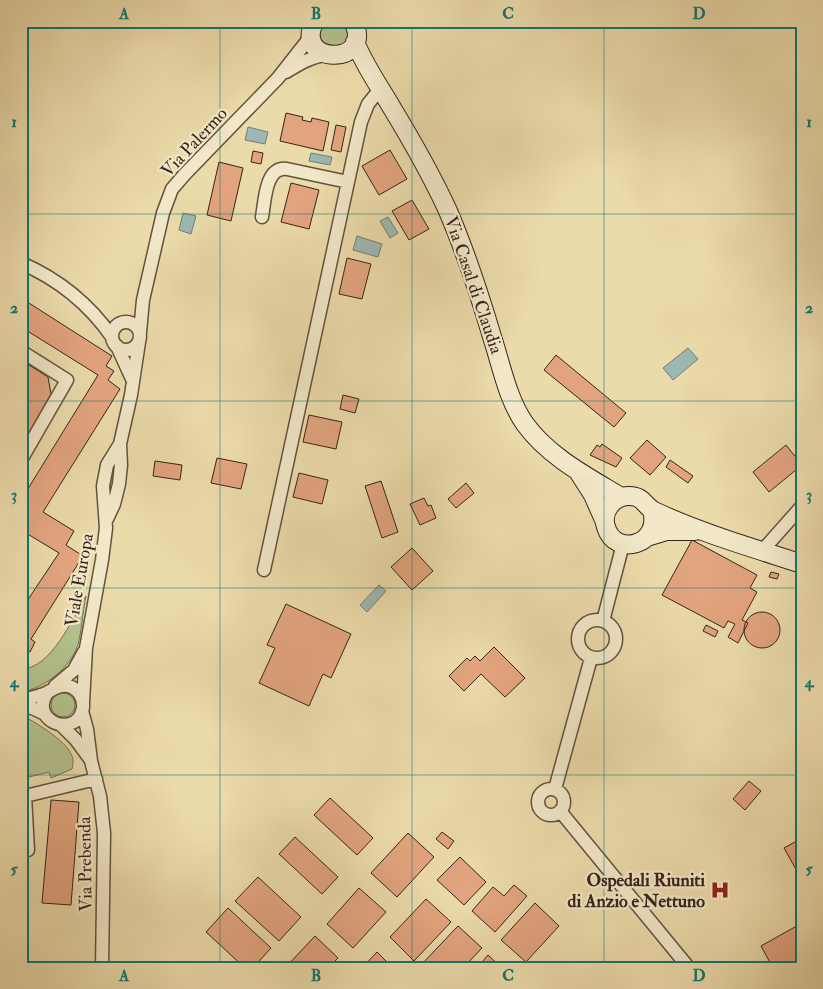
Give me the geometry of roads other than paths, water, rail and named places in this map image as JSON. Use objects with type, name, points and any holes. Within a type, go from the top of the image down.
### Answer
[{"type":"street","name":"Via Casal di Claudia","points":[[312,26],[316,48],[335,55],[381,88]]},
{"type":"street","name":"Via Palermo","points":[[139,337],[143,300],[163,213],[172,189],[278,78],[312,26]]},
{"type":"street","name":"Via Casal di Claudia","points":[[357,30],[364,63],[406,130],[451,218],[516,409],[525,424],[541,441],[578,471],[621,497],[628,496],[642,499],[652,510],[802,564]]},
{"type":"street","points":[[335,55],[352,48],[357,30]]},
{"type":"street","name":"Via Palermo","points":[[278,78],[303,62],[320,56],[335,55]]},
{"type":"street","points":[[264,570],[364,114],[368,104],[381,88]]},
{"type":"street","points":[[262,217],[270,177],[279,169],[348,182]]},
{"type":"street","points":[[21,263],[49,277],[65,288],[100,319],[114,342],[132,380]]},
{"type":"street","name":"Via Palermo","points":[[121,323],[143,300]]},
{"type":"street","points":[[100,319],[132,323],[139,337],[133,348],[129,349],[124,350],[114,342]]},
{"type":"street","points":[[114,342],[114,330],[121,323]]},
{"type":"street","name":"Viale Europa","points":[[82,706],[86,648],[102,560],[107,519],[114,504],[119,484],[121,466],[120,444],[139,337]]},
{"type":"street","points":[[21,351],[67,380],[21,460]]},
{"type":"street","name":"Via Casal di Claudia","points":[[578,471],[593,495],[610,536],[616,541],[623,544],[636,544],[662,532],[673,530],[706,531]]},
{"type":"street","points":[[605,522],[605,514],[609,506],[621,497]]},
{"type":"street","points":[[762,551],[802,506]]},
{"type":"street","points":[[647,538],[654,524],[652,510]]},
{"type":"street","points":[[603,621],[623,544]]},
{"type":"street","points":[[597,620],[603,621],[609,624],[616,633],[616,645],[603,658],[591,658],[578,645],[578,633],[586,623],[597,620]]},
{"type":"street","name":"Viale Europa","points":[[51,690],[74,670],[86,648]]},
{"type":"street","points":[[555,789],[591,658]]},
{"type":"street","name":"Viale Europa","points":[[21,700],[59,686],[72,687],[77,691],[82,706]]},
{"type":"street","points":[[45,714],[43,702],[51,690]]},
{"type":"street","points":[[21,706],[45,714],[54,723],[68,725],[74,722],[82,706]]},
{"type":"street","name":"Via Prebenda","points":[[82,706],[104,834],[102,968]]},
{"type":"street","name":"Via Prebenda","points":[[61,725],[76,740],[91,761]]},
{"type":"street","points":[[28,850],[23,796],[96,780]]},
{"type":"street","points":[[555,789],[562,794],[564,803],[560,811],[553,815],[544,814],[538,808],[538,799],[542,792],[555,789]]},
{"type":"street","points":[[560,811],[689,968]]},
{"type":"water","points":[[248,127],[268,132],[265,144],[245,140]]},
{"type":"water","points":[[311,153],[332,157],[330,165],[309,161]]},
{"type":"water","points":[[183,213],[196,216],[191,234],[179,230]]},
{"type":"water","points":[[388,217],[398,233],[390,238],[380,221]]},
{"type":"water","points":[[357,236],[382,244],[378,257],[353,250]]},
{"type":"water","points":[[688,348],[698,359],[673,380],[663,368]]},
{"type":"water","points":[[379,585],[386,591],[367,612],[360,605]]},
{"type":"place","name":"Ospedali Riuniti di Anzio e Nettuno","points":[[720,890]]}]
